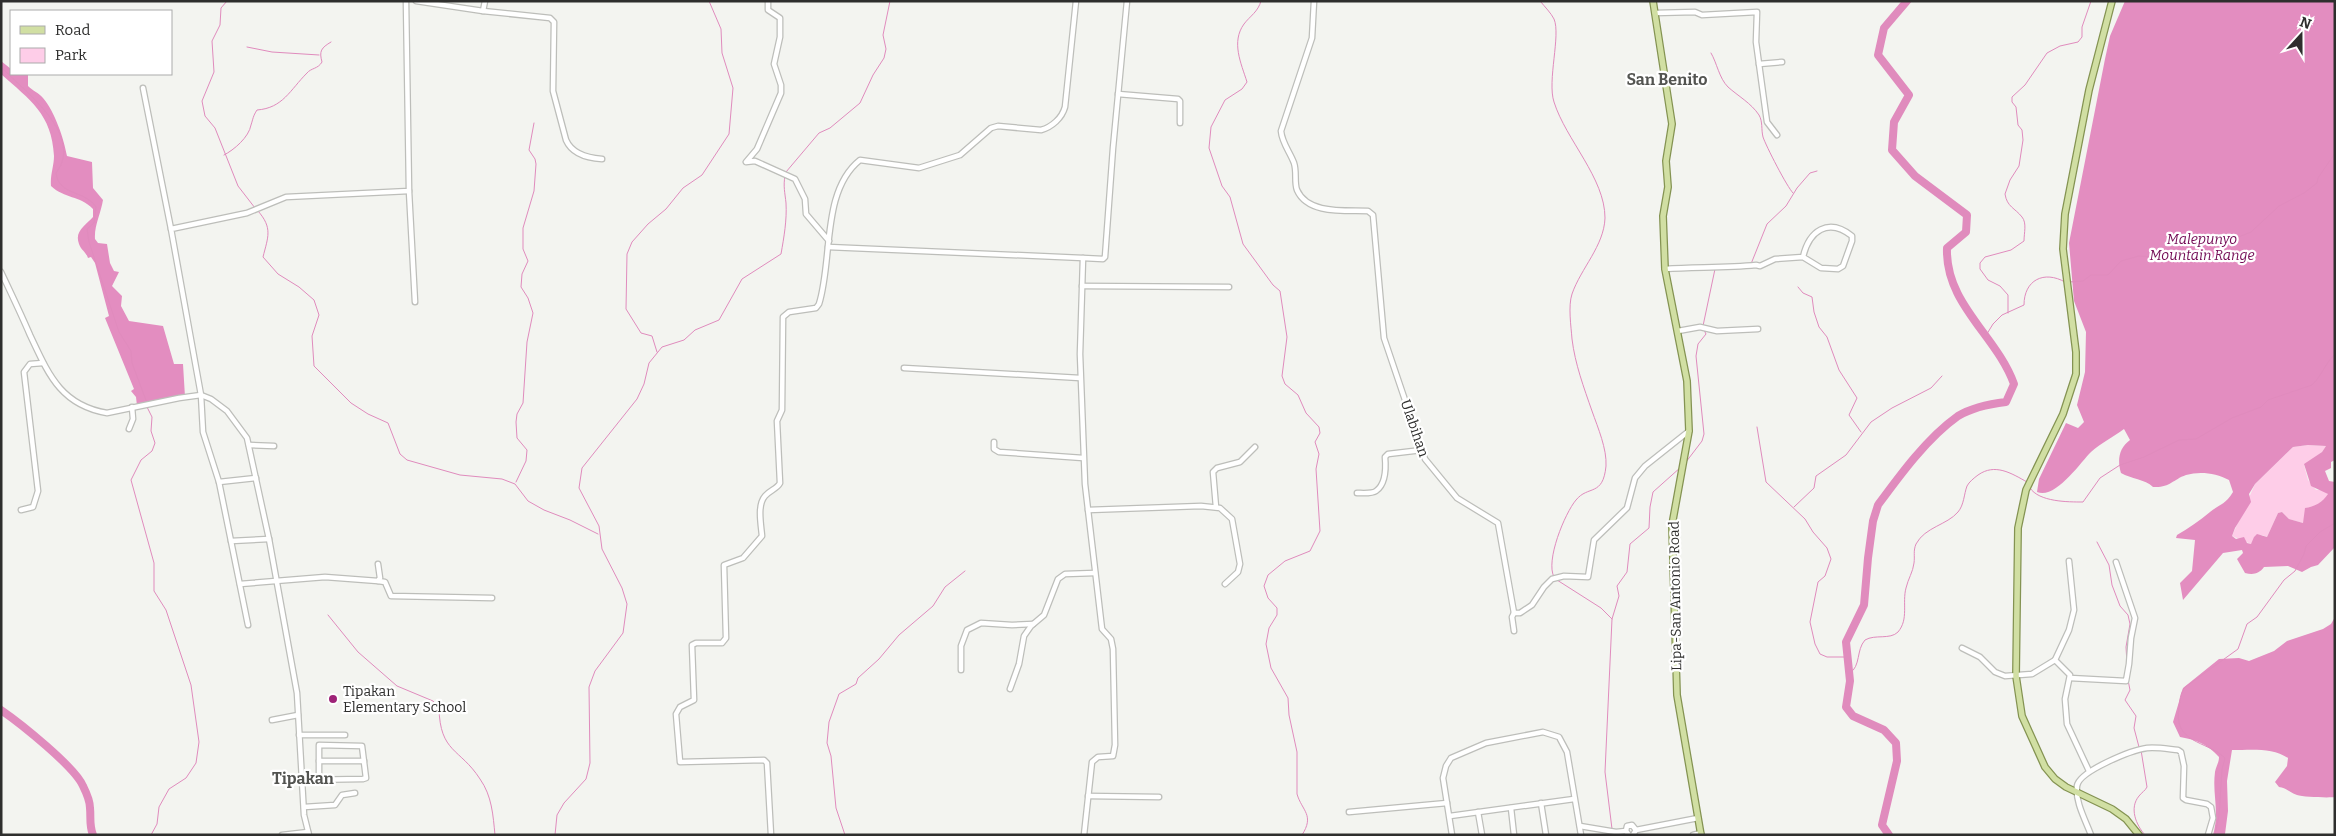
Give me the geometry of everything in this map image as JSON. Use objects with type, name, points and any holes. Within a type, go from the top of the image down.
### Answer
[{"type":"main road","name":"Lipa-San Antonio Road","points":[[1653,1],[1672,124],[1666,161],[1668,187],[1663,216],[1665,269],[1687,381],[1689,431],[1672,525],[1677,648],[1675,672],[1677,695],[1701,834]]},
{"type":"main road","points":[[2112,1],[2092,76],[2070,182],[2064,224],[2064,265],[2076,352],[2076,374],[2063,414],[2026,490],[2018,520],[2016,676],[2022,716],[2045,767],[2054,779],[2077,793],[2112,809],[2126,819],[2139,835]]},
{"type":"street","points":[[406,1],[409,191],[415,302]]},
{"type":"street","points":[[416,1],[550,18],[554,22],[553,91],[566,140],[569,147],[580,154],[590,158],[602,159]]},
{"type":"street","points":[[483,11],[485,1]]},
{"type":"street","points":[[768,1],[768,10],[780,18],[780,36],[774,64],[781,85],[781,92],[757,149],[746,162],[755,161],[795,179],[805,199],[806,214],[829,241]]},
{"type":"street","points":[[771,835],[767,763],[764,760],[740,759],[680,762],[676,714],[680,707],[694,700],[692,645],[696,643],[722,643],[726,638],[724,565],[743,558],[760,541],[762,536],[760,506],[763,498],[778,487],[780,482],[777,421],[782,410],[783,317],[789,312],[816,308],[819,304],[833,210],[845,178],[860,160],[919,168],[960,155],[991,128],[998,126],[1041,130],[1046,129],[1058,119],[1065,107],[1076,1]]},
{"type":"street","points":[[828,247],[1102,259],[1107,252],[1118,94],[1127,1]]},
{"type":"street","name":"Ulabihan","points":[[1314,1],[1312,38],[1283,120],[1282,137],[1295,165],[1296,184],[1302,198],[1324,210],[1368,211],[1373,215],[1384,338],[1425,460],[1457,498],[1498,523],[1514,613],[1512,617],[1514,631]]},
{"type":"street","points":[[1655,13],[1695,12],[1702,15],[1757,12],[1756,42],[1767,122],[1777,135]]},
{"type":"street","points":[[1759,64],[1782,62]]},
{"type":"street","points":[[143,88],[171,228],[201,395],[203,432],[219,482],[248,625]]},
{"type":"street","points":[[1118,94],[1178,99],[1180,101],[1180,123]]},
{"type":"street","points":[[171,228],[247,213],[286,197],[409,191]]},
{"type":"street","points":[[1665,269],[1708,266],[1717,268],[1760,266],[1775,259],[1803,257],[1821,268],[1838,269],[1844,266],[1852,236],[1839,228],[1826,227],[1814,234],[1806,243],[1803,257]]},
{"type":"street","points":[[1083,258],[1080,378],[1084,458],[1102,629],[1111,639],[1112,648],[1115,753],[1113,756],[1094,758],[1084,835]]},
{"type":"street","points":[[1,272],[49,376],[59,389],[82,406],[106,413],[154,402],[201,395],[211,399],[227,411],[242,430],[249,445],[269,539],[296,693],[304,807],[308,834],[282,835]]},
{"type":"street","points":[[1082,286],[1229,286]]},
{"type":"street","points":[[1678,331],[1700,327],[1717,331],[1758,328]]},
{"type":"street","points":[[21,510],[33,507],[38,491],[24,372],[30,364],[43,363]]},
{"type":"street","points":[[904,368],[1080,378]]},
{"type":"street","points":[[129,429],[134,419],[132,407]]},
{"type":"street","points":[[1514,613],[1520,613],[1532,605],[1552,579],[1564,576],[1588,577],[1594,540],[1626,508],[1636,478],[1646,466],[1689,431]]},
{"type":"street","points":[[994,442],[994,449],[998,452],[1084,458]]},
{"type":"street","points":[[249,445],[274,446]]},
{"type":"street","points":[[1216,507],[1213,472],[1217,468],[1240,462],[1255,447]]},
{"type":"street","points":[[1357,494],[1372,493],[1378,489],[1386,472],[1385,458],[1388,454],[1422,450]]},
{"type":"street","points":[[219,482],[256,478]]},
{"type":"street","points":[[1088,510],[1216,507],[1225,510],[1232,519],[1240,564],[1238,572],[1225,584]]},
{"type":"street","points":[[231,541],[269,539]]},
{"type":"street","points":[[1962,648],[1980,657],[1996,672],[2005,676],[2032,674],[2055,660],[2074,610],[2069,561]]},
{"type":"street","points":[[2070,678],[2124,681],[2127,678],[2135,618],[2116,562]]},
{"type":"street","points":[[378,564],[380,578],[378,581]]},
{"type":"street","points":[[1010,689],[1019,664],[1022,640],[1026,631],[1046,611],[1061,575],[1095,573]]},
{"type":"street","points":[[240,584],[325,577],[385,582],[391,596],[492,598]]},
{"type":"street","points":[[961,670],[960,646],[967,630],[981,623],[1006,625],[1033,624]]},
{"type":"street","points":[[2055,660],[2069,674],[2070,678],[2065,699],[2066,724],[2089,771]]},
{"type":"street","points":[[272,720],[298,716]]},
{"type":"street","points":[[1452,835],[1443,778],[1446,766],[1451,758],[1486,743],[1543,732],[1559,737],[1563,743],[1581,835]]},
{"type":"street","points":[[300,735],[345,735]]},
{"type":"street","points":[[302,780],[319,780],[366,778],[363,748],[359,744],[321,744],[319,780]]},
{"type":"street","points":[[2091,835],[2077,793],[2080,779],[2089,771],[2145,748],[2178,750],[2181,752],[2184,766],[2183,798],[2207,804],[2211,807],[2213,818],[2208,835]]},
{"type":"street","points":[[319,761],[364,761]]},
{"type":"street","points":[[304,807],[334,805],[339,796],[355,793]]},
{"type":"street","points":[[1088,796],[1159,797]]},
{"type":"street","points":[[1450,816],[1574,799]]},
{"type":"street","points":[[1542,803],[1546,835]]},
{"type":"street","points":[[1349,812],[1447,804]]},
{"type":"street","points":[[1510,808],[1514,835]]},
{"type":"street","points":[[1478,812],[1482,835]]},
{"type":"street","points":[[1580,826],[1629,834],[1636,830],[1698,818]]},
{"type":"street","points":[[1629,834],[1627,826],[1630,825],[1636,830]]},
{"type":"street","points":[[1693,835],[1701,834]]},
{"type":"green space","name":"Malepunyo Mountain Range","points":[[2125,1],[2335,1],[2335,460],[2331,462],[2331,468],[2325,471],[2329,481],[2335,482],[2335,547],[2318,565],[2302,572],[2288,566],[2264,567],[2256,573],[2245,573],[2237,559],[2243,553],[2242,550],[2223,553],[2183,600],[2180,583],[2192,571],[2195,540],[2176,538],[2177,535],[2227,499],[2233,492],[2229,480],[2213,474],[2197,473],[2181,477],[2167,485],[2153,487],[2146,482],[2125,475],[2121,473],[2119,459],[2123,447],[2130,440],[2124,429],[2091,452],[2059,486],[2044,493],[2037,492],[2039,479],[2066,423],[2078,428],[2084,422],[2077,405],[2085,372],[2086,332],[2074,301],[2069,243],[2110,36]],"holes":[[[2308,445],[2326,446],[2322,452],[2304,464],[2311,486],[2328,494],[2318,504],[2305,508],[2303,523],[2289,519],[2282,512],[2278,513],[2267,537],[2257,534],[2251,544],[2247,543],[2244,537],[2236,539],[2232,536],[2251,502],[2249,494],[2255,484],[2293,447]]]},
{"type":"green space","points":[[1,61],[10,68],[10,75],[28,75],[28,86],[43,98],[55,118],[67,156],[92,162],[93,188],[103,200],[95,239],[98,243],[107,244],[110,263],[114,271],[119,272],[112,286],[122,296],[121,306],[129,321],[163,326],[174,364],[183,364],[185,397],[137,406],[136,397],[131,391],[134,389],[105,318],[109,316],[95,263],[91,257],[88,258],[78,239],[79,232],[93,217],[93,209],[83,201],[62,193],[51,186],[54,156],[49,129],[38,109],[1,74]]},
{"type":"green space","points":[[2308,445],[2326,446],[2322,452],[2304,465],[2308,480],[2316,490],[2323,490],[2329,495],[2307,514],[2303,523],[2289,519],[2282,512],[2278,513],[2267,537],[2262,535],[2251,544],[2232,536],[2255,484],[2293,447]]},
{"type":"green space","points":[[2335,617],[2335,797],[2300,796],[2279,787],[2275,782],[2287,766],[2288,758],[2282,754],[2261,750],[2232,750],[2227,781],[2228,811],[2225,834],[2213,835],[2216,818],[2214,780],[2219,757],[2201,743],[2180,737],[2173,722],[2183,688],[2219,659],[2239,658],[2249,661],[2274,651],[2287,641],[2323,629],[2331,624]]},
{"type":"waterway","points":[[227,1],[221,8],[220,25],[212,41],[214,72],[202,101],[205,116],[215,128],[238,186],[255,208]]},
{"type":"waterway","points":[[657,352],[652,336],[641,333],[626,309],[627,254],[632,242],[648,224],[666,209],[683,188],[702,175],[729,134],[733,88],[722,53],[721,29],[709,1]]},
{"type":"waterway","points":[[786,172],[819,133],[830,128],[860,103],[873,75],[884,58],[886,49],[883,35],[890,1]]},
{"type":"waterway","points":[[1261,1],[1256,11],[1244,24],[1238,38],[1238,53],[1247,82],[1242,89],[1225,100],[1211,127],[1209,148],[1222,186],[1230,197],[1243,244],[1273,285],[1280,291],[1287,337],[1282,376],[1285,384],[1298,395],[1306,413],[1319,427],[1320,433],[1315,442],[1319,454],[1316,469],[1320,531],[1310,551],[1285,561],[1268,575],[1264,586],[1268,598],[1277,608],[1277,615],[1269,628],[1266,644],[1271,668],[1288,698],[1289,715],[1297,752],[1297,794],[1307,818],[1306,828],[1302,835]]},
{"type":"waterway","points":[[1540,1],[1553,17],[1556,26],[1552,82],[1554,102],[1567,131],[1599,188],[1605,218],[1601,238],[1572,294],[1570,310],[1575,358],[1602,438],[1606,466],[1602,482],[1576,500],[1567,515],[1554,549],[1552,560],[1554,577]]},
{"type":"waterway","points":[[1889,835],[1882,825],[1897,761],[1896,743],[1884,730],[1853,716],[1846,707],[1850,681],[1846,642],[1864,605],[1873,521],[1878,505],[1895,482],[1936,435],[1958,416],[1969,410],[2006,402],[2014,384],[1996,350],[1973,319],[1954,286],[1949,268],[1947,248],[1966,232],[1967,215],[1915,176],[1892,150],[1894,122],[1909,95],[1878,55],[1884,28],[1907,1]]},
{"type":"waterway","points":[[2008,313],[2008,295],[2000,286],[1988,280],[1980,269],[1980,263],[1985,257],[2011,250],[2024,241],[2024,219],[2009,205],[2005,194],[2010,180],[2019,166],[2023,140],[2022,130],[2018,125],[2016,107],[2012,102],[2012,97],[2025,85],[2047,53],[2060,46],[2078,42],[2082,37],[2082,27],[2091,1]]},
{"type":"waterway","points":[[224,155],[232,150],[250,130],[257,110],[266,109],[280,102],[309,71],[322,62],[322,50],[331,42]]},
{"type":"waterway","points":[[247,47],[272,52],[319,55]]},
{"type":"waterway","points":[[1711,53],[1720,75],[1728,87],[1759,115],[1765,142],[1793,193]]},
{"type":"waterway","points":[[1,67],[36,101],[57,129],[63,144],[63,159],[56,173],[62,186],[86,198],[96,207],[94,223],[87,229],[89,242],[119,332],[131,351],[132,363],[147,403]]},
{"type":"waterway","points":[[516,482],[526,461],[527,450],[517,438],[516,422],[517,414],[523,403],[527,342],[533,313],[528,298],[521,287],[522,274],[528,261],[523,249],[523,228],[534,191],[536,164],[529,150],[534,123]]},
{"type":"waterway","points":[[2069,282],[2083,281],[2091,275],[2108,275],[2121,261],[2139,256],[2181,259],[2191,262],[2204,261],[2226,242],[2251,232],[2279,206],[2304,193],[2317,183],[2318,178],[2335,153]]},
{"type":"waterway","points":[[1751,264],[1767,224],[1786,206],[1797,188],[1810,173],[1817,171]]},
{"type":"waterway","points":[[555,835],[557,815],[564,803],[586,779],[590,763],[589,687],[595,671],[623,633],[627,604],[622,588],[602,549],[599,526],[579,488],[582,468],[637,399],[644,384],[649,363],[662,347],[684,340],[695,330],[719,320],[742,279],[781,254],[786,216],[785,176]]},
{"type":"waterway","points":[[258,211],[266,223],[268,233],[263,257],[278,274],[299,287],[314,300],[319,315],[312,336],[314,366],[351,403],[368,414],[388,423],[400,454],[407,460],[460,475],[502,479],[515,484],[528,501],[598,534]]},
{"type":"waterway","points":[[1703,326],[1715,269]]},
{"type":"waterway","points":[[1985,337],[1993,324],[2002,315],[2024,305],[2027,289],[2031,284],[2043,277],[2050,277],[2065,282]]},
{"type":"waterway","points":[[1798,287],[1803,293],[1812,297],[1819,327],[1827,337],[1839,370],[1857,398],[1849,415],[1861,432]]},
{"type":"waterway","points":[[1686,462],[1702,441],[1704,434],[1696,356],[1698,344],[1706,334],[1704,330]]},
{"type":"waterway","points":[[2030,488],[2034,493],[2047,499],[2083,502],[2100,478],[2120,465],[2144,457],[2179,440],[2196,439],[2232,418],[2261,407],[2268,400],[2312,385],[2335,354]]},
{"type":"waterway","points":[[1794,507],[1814,488],[1816,476],[1846,455],[1871,422],[1892,408],[1931,388],[1942,376]]},
{"type":"waterway","points":[[147,407],[152,417],[151,431],[155,443],[152,451],[141,460],[131,480],[154,563],[154,591],[166,610],[191,685],[199,742],[196,763],[186,778],[169,789],[159,807],[157,824],[151,835]]},
{"type":"waterway","points":[[1757,427],[1766,482],[1805,519],[1827,548],[1831,559],[1825,576],[1818,582],[1810,622],[1815,644],[1820,654],[1827,657],[1847,657]]},
{"type":"waterway","points":[[1612,829],[1605,772],[1612,619],[1619,596],[1617,586],[1627,572],[1630,544],[1649,528],[1653,492],[1681,467]]},
{"type":"waterway","points":[[1850,673],[1856,666],[1860,648],[1865,640],[1873,637],[1891,636],[1898,632],[1903,622],[1905,594],[1913,566],[1916,544],[1930,530],[1958,512],[1970,482],[1984,471],[1991,470],[2003,471],[2027,482]]},
{"type":"waterway","points":[[2215,835],[2219,816],[2222,769],[2225,758],[2186,735],[2178,719],[2180,698],[2184,688],[2238,649],[2247,624],[2257,617],[2284,580],[2295,571],[2306,546],[2320,532],[2335,523]]},
{"type":"waterway","points":[[2097,542],[2109,565],[2112,585],[2120,606],[2128,615],[2130,624],[2126,647],[2127,663]]},
{"type":"waterway","points":[[845,835],[836,808],[831,756],[827,743],[829,722],[839,694],[856,684],[858,678],[879,659],[899,635],[933,606],[945,587],[965,571]]},
{"type":"waterway","points":[[1557,580],[1601,608],[1612,619]]},
{"type":"waterway","points":[[328,615],[358,652],[397,686],[433,701],[439,708],[440,723],[447,742],[473,769],[484,785],[491,806],[495,835]]},
{"type":"waterway","points":[[2128,680],[2130,690],[2125,700],[2136,716],[2134,728],[2139,747]]},
{"type":"waterway","points":[[1,710],[59,757],[78,778],[89,800],[93,835]]},
{"type":"waterway","points":[[2141,750],[2147,787],[2136,801],[2134,811],[2139,826],[2145,835]]},
{"type":"place","name":"Tipakan Elementary School","points":[[333,699]]},
{"type":"district","name":"San Benito","points":[[1667,79]]},
{"type":"district","name":"Tipakan","points":[[303,778]]}]
